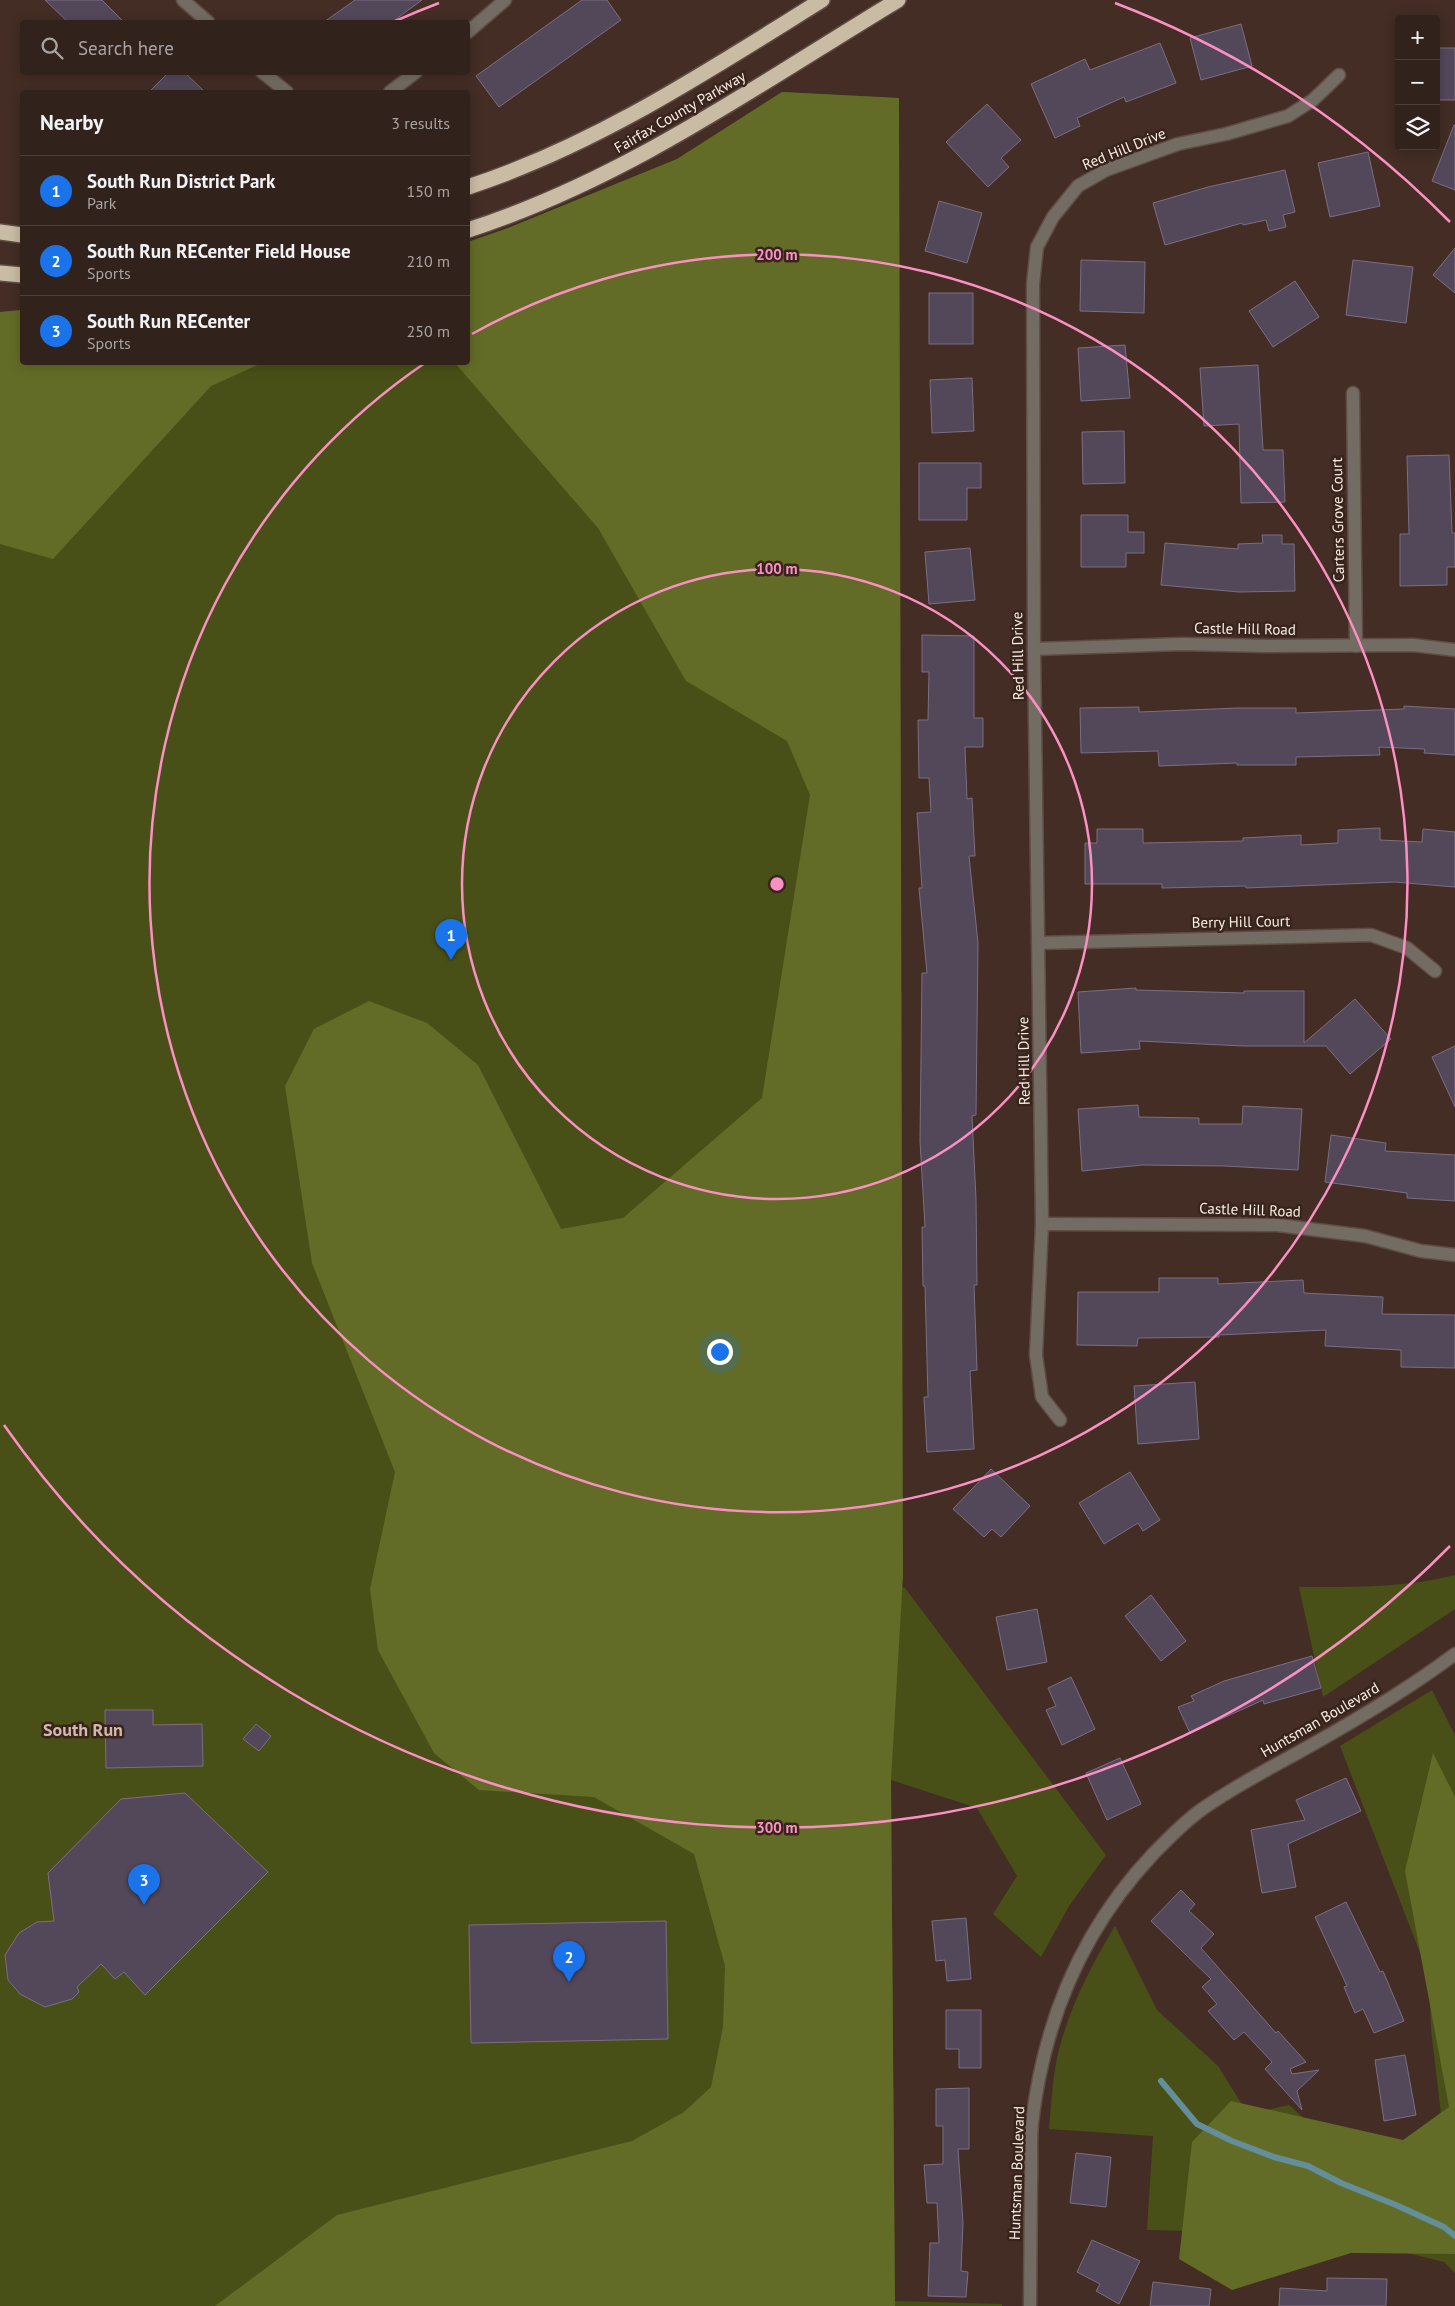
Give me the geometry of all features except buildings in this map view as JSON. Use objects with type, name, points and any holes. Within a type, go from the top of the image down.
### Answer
[{"type":"highway","name":"Fairfax County Parkway","points":[[470,186],[556,154],[623,121],[685,86],[822,0]]},
{"type":"highway","name":"Fairfax County Parkway","points":[[470,229],[557,197],[632,161],[699,124],[898,0]]},
{"type":"highway","points":[[0,232],[20,235]]},
{"type":"highway","points":[[0,273],[20,276]]},
{"type":"street","points":[[183,0],[206,20]]},
{"type":"street","points":[[470,30],[505,0]]},
{"type":"street","points":[[266,75],[284,90]]},
{"type":"street","points":[[393,90],[412,75]]},
{"type":"street","name":"Red Hill Drive","points":[[1060,1420],[1042,1397],[1036,1355],[1042,1224],[1034,648],[1033,284],[1037,247],[1052,217],[1078,186],[1106,170],[1178,144],[1226,134],[1288,116],[1313,100],[1339,75]]},
{"type":"street","name":"Carters Grove Court","points":[[1353,393],[1356,646]]},
{"type":"street","name":"Castle Hill Road","points":[[1034,648],[1100,648],[1182,644],[1356,646],[1413,644],[1455,650]]},
{"type":"street","name":"Berry Hill Court","points":[[1038,943],[1371,935],[1407,948],[1435,971]]},
{"type":"street","name":"Castle Hill Road","points":[[1042,1224],[1277,1225],[1365,1236],[1421,1251],[1455,1255]]},
{"type":"street","name":"Huntsman Boulevard","points":[[1030,2306],[1032,2126],[1038,2079],[1049,2033],[1073,1971],[1103,1916],[1129,1880],[1200,1810],[1238,1785],[1389,1700],[1455,1654]]},
{"type":"green space","points":[[782,92],[899,98],[901,1587],[905,1588],[1106,1855],[1069,1906],[1041,1957],[993,1914],[1017,1876],[977,1808],[891,1780],[895,2301],[1002,2304],[1002,2306],[0,2306],[0,312],[20,310],[20,365],[470,365],[470,241],[508,228],[677,159]]},
{"type":"green space","points":[[782,92],[899,98],[903,1576],[891,1780],[895,2306],[215,2306],[337,2215],[632,2141],[684,2112],[711,2087],[723,2027],[725,1966],[694,1854],[594,1797],[479,1790],[434,1753],[378,1650],[370,1589],[395,1472],[312,1263],[285,1086],[314,1029],[369,1001],[427,1023],[478,1065],[561,1229],[623,1218],[762,1098],[810,795],[787,741],[686,681],[598,528],[457,365],[470,365],[470,241],[508,228],[677,159]]},
{"type":"green space","points":[[20,310],[20,365],[258,365],[211,386],[53,559],[0,544],[0,312]]},
{"type":"green space","points":[[1455,1575],[1455,1609],[1323,1697],[1299,1587],[1397,1585]]},
{"type":"green space","points":[[1432,1690],[1455,1735],[1455,2273],[1444,2262],[1329,2234],[1147,2230],[1153,2136],[1049,2129],[1056,2063],[1060,2045],[1072,2009],[1096,1959],[1115,1926],[1157,2010],[1218,2066],[1248,2114],[1289,2105],[1352,2161],[1443,2131],[1431,2029],[1429,1976],[1340,1746]]},
{"type":"green space","points":[[1433,1753],[1455,1797],[1455,2254],[1351,2253],[1232,2290],[1179,2259],[1192,2142],[1231,2101],[1403,2140],[1449,2107],[1405,1871]]},
{"type":"waterway","points":[[1161,2081],[1197,2124],[1232,2141],[1274,2157],[1308,2166],[1341,2183],[1444,2227],[1455,2236]]},
{"type":"place","name":"South Run District Park","points":[[451,960]]},
{"type":"place","name":"South Run RECenter","points":[[144,1905]]},
{"type":"place","name":"South Run RECenter Field House","points":[[569,1982]]},
{"type":"district","name":"South Run","points":[[83,1730]]}]
